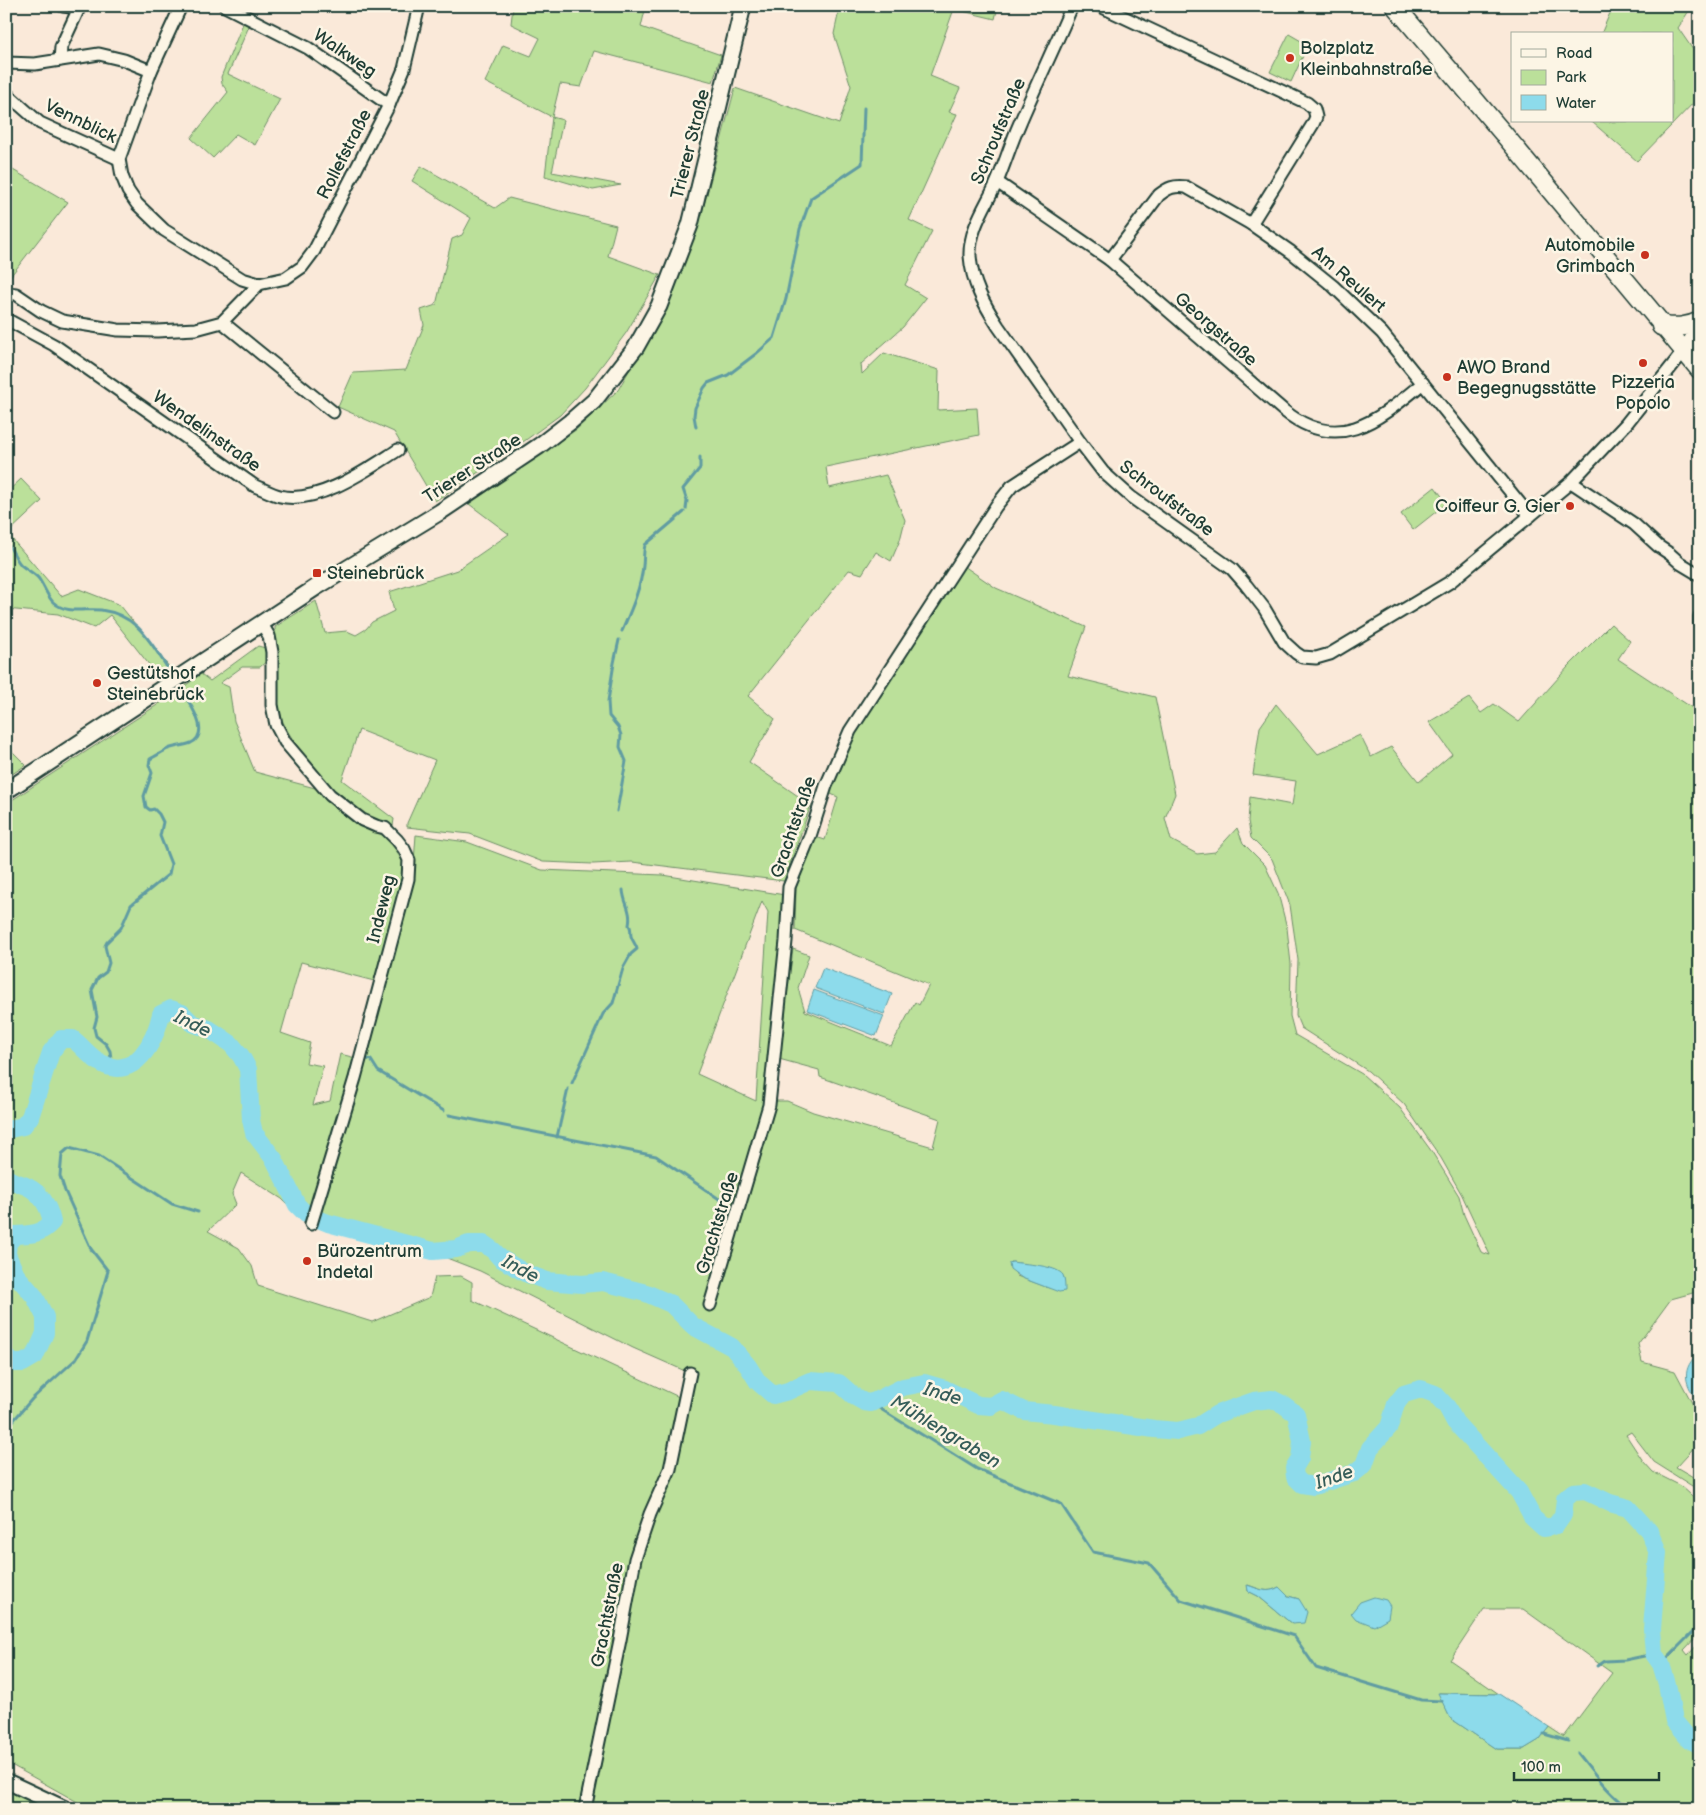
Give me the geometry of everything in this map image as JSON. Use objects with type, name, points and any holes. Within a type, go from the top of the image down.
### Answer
[{"type":"main road","name":"Trierer Straße","points":[[6,791],[316,588],[440,512],[539,446],[594,401],[636,347],[659,306],[690,225],[743,6]]},
{"type":"main road","points":[[1395,6],[1661,326],[1700,370]]},
{"type":"main road","points":[[1661,326],[1690,326],[1700,321]]},
{"type":"street","points":[[60,60],[61,47],[80,7],[63,6]]},
{"type":"street","points":[[6,293],[16,294],[41,311],[62,321],[118,330],[157,331],[196,329],[222,322],[258,284],[242,279],[164,230],[138,204],[128,191],[122,176],[119,158],[151,71],[180,6]]},
{"type":"street","name":"Walkweg","points":[[225,6],[308,48],[389,105]]},
{"type":"street","name":"Rollefstraße","points":[[258,284],[286,278],[302,267],[314,251],[389,105],[404,70],[418,6]]},
{"type":"street","name":"Schroufstraße","points":[[1072,6],[972,236],[970,255],[972,273],[977,289],[998,326],[1103,472],[1131,497],[1232,569],[1264,608],[1284,642],[1296,654],[1302,657],[1316,658],[1330,654],[1450,582],[1571,482],[1626,424],[1684,352]]},
{"type":"street","points":[[1100,6],[1260,80],[1307,103],[1314,109],[1316,117],[1313,124],[1250,224]]},
{"type":"street","points":[[6,63],[35,64],[99,54],[124,60],[151,71]]},
{"type":"street","name":"Vennblick","points":[[6,93],[40,123],[119,158]]},
{"type":"street","name":"Georgstraße","points":[[997,182],[1110,260],[1294,419],[1304,424],[1338,431],[1359,427],[1395,406],[1423,382]]},
{"type":"street","name":"Am Reulert","points":[[1110,260],[1160,195],[1166,189],[1176,185],[1186,187],[1250,224],[1291,252],[1333,286],[1382,333],[1530,516]]},
{"type":"street","name":"Wendelinstraße","points":[[6,319],[54,345],[255,486],[281,496],[299,498],[333,488],[398,450]]},
{"type":"street","points":[[222,322],[333,412]]},
{"type":"street","points":[[1684,352],[1700,327]]},
{"type":"street","name":"Grachtstraße","points":[[710,1304],[769,1105],[786,941],[789,887],[810,836],[832,772],[850,731],[996,506],[1012,486],[1080,442]]},
{"type":"street","points":[[1571,482],[1634,524],[1658,546],[1700,576]]},
{"type":"street","points":[[1700,616],[1700,624]]},
{"type":"street","name":"Indeweg","points":[[262,624],[269,636],[272,652],[272,705],[276,725],[286,742],[330,795],[362,820],[385,828],[404,849],[409,860],[408,879],[355,1078],[310,1224]]},
{"type":"street","name":"Grachtstraße","points":[[585,1809],[635,1559],[650,1514],[670,1469],[690,1373]]},
{"type":"street","points":[[6,1781],[66,1809]]},
{"type":"green space","points":[[513,6],[646,6],[641,27],[721,55],[713,82],[594,51],[581,87],[560,84],[552,117],[485,82],[503,45],[531,56],[540,38],[511,24]]},
{"type":"green space","points":[[840,6],[998,6],[995,19],[954,9],[930,76],[960,88],[949,112],[957,114],[909,220],[932,231],[905,285],[926,298],[903,327],[861,364],[862,374],[884,353],[939,370],[938,410],[977,408],[979,435],[826,467],[829,488],[886,475],[905,520],[900,540],[891,561],[876,552],[862,574],[849,570],[748,696],[775,719],[749,762],[811,805],[784,881],[632,862],[593,864],[543,862],[470,834],[407,827],[407,823],[435,760],[359,730],[342,780],[394,819],[393,826],[363,819],[344,803],[319,775],[296,744],[283,722],[276,687],[275,627],[316,601],[325,633],[347,631],[356,635],[366,629],[372,622],[394,611],[389,592],[457,570],[509,534],[469,504],[577,429],[618,390],[672,295],[700,220],[735,88],[839,124],[851,86],[834,34]]},
{"type":"green space","points":[[1613,6],[1692,6],[1678,28],[1700,60],[1700,96],[1637,161],[1592,122],[1674,122],[1674,32],[1602,32]]},
{"type":"green space","points":[[244,21],[250,24],[228,74],[280,99],[255,145],[236,134],[213,158],[191,138],[228,92],[222,84],[221,77]]},
{"type":"green space","name":"Bolzplatz Kleinbahnstraße","points":[[1289,34],[1308,45],[1291,82],[1270,72]]},
{"type":"green space","points":[[552,117],[563,120],[552,172],[621,185],[593,190],[545,176]]},
{"type":"green space","points":[[6,166],[68,202],[6,282]]},
{"type":"green space","points":[[421,166],[495,208],[509,198],[616,225],[608,256],[660,275],[626,333],[585,388],[560,415],[512,450],[435,501],[394,432],[338,407],[353,373],[406,370],[424,325],[421,310],[436,305],[452,239],[462,235],[471,218],[412,181]]},
{"type":"green space","points":[[21,479],[42,501],[9,532],[6,529],[6,493]]},
{"type":"green space","points":[[1435,487],[1447,503],[1413,530],[1401,514]]},
{"type":"green space","points":[[6,532],[61,596],[79,589],[120,605],[170,668],[158,676],[110,615],[94,628],[58,614],[6,609]]},
{"type":"green space","points":[[961,564],[996,588],[1086,627],[1068,676],[1155,697],[1175,794],[1165,818],[1171,840],[1197,854],[1215,852],[1237,828],[1243,843],[1265,865],[1278,893],[1287,928],[1291,964],[1290,1016],[1295,1035],[1362,1074],[1400,1108],[1432,1152],[1459,1196],[1464,1215],[1481,1252],[1490,1255],[1462,1195],[1441,1158],[1404,1104],[1368,1071],[1301,1028],[1296,1016],[1298,960],[1290,905],[1272,859],[1251,838],[1248,821],[1250,797],[1292,805],[1296,781],[1253,775],[1260,727],[1276,704],[1318,754],[1360,735],[1371,757],[1391,747],[1419,782],[1452,754],[1429,722],[1469,698],[1481,713],[1494,704],[1519,722],[1568,667],[1611,624],[1630,641],[1618,659],[1700,713],[1700,1291],[1671,1299],[1638,1344],[1642,1362],[1675,1371],[1700,1418],[1700,1441],[1676,1467],[1700,1481],[1700,1491],[1654,1462],[1631,1432],[1626,1435],[1643,1461],[1653,1472],[1681,1486],[1700,1503],[1700,1633],[1684,1650],[1688,1655],[1700,1642],[1700,1809],[90,1809],[6,1762],[6,804],[174,694],[201,674],[210,681],[258,646],[269,649],[269,659],[260,667],[242,667],[220,683],[229,687],[234,721],[255,772],[315,788],[333,807],[389,839],[404,859],[404,882],[374,981],[301,962],[281,1033],[310,1043],[306,1063],[323,1066],[313,1105],[330,1101],[340,1054],[356,1058],[414,862],[416,835],[467,842],[542,870],[663,875],[785,895],[766,1101],[787,1101],[813,1112],[933,1147],[940,1119],[820,1077],[819,1070],[779,1059],[793,949],[809,955],[798,988],[805,1011],[891,1046],[915,1002],[919,1005],[929,985],[795,930],[796,888],[813,836],[825,840],[838,797],[826,792],[851,732]],"holes":[[[762,901],[768,912],[756,1101],[697,1074]],[[761,1123],[770,1126],[742,1219],[722,1258]],[[241,1173],[282,1199],[306,1223],[424,1257],[439,1255],[480,1271],[633,1348],[685,1371],[681,1398],[472,1300],[472,1282],[461,1276],[435,1277],[430,1297],[372,1322],[258,1286],[252,1266],[239,1248],[208,1231],[236,1204],[232,1194]],[[1009,1263],[1049,1268],[1058,1271],[1049,1288],[1017,1276]],[[1248,1585],[1267,1590],[1279,1587],[1288,1596],[1299,1599],[1292,1624],[1258,1596],[1248,1591]],[[1484,1609],[1523,1609],[1612,1673],[1564,1737],[1549,1727],[1539,1740],[1524,1749],[1496,1749],[1450,1718],[1439,1693],[1499,1694],[1450,1660]]]},
{"type":"green space","points":[[6,745],[26,765],[6,778]]},
{"type":"green space","points":[[6,1786],[53,1809],[6,1809]]},
{"type":"water","points":[[823,968],[892,994],[884,1014],[815,988]]},
{"type":"water","points":[[814,990],[884,1016],[876,1036],[807,1010]]},
{"type":"water","points":[[1009,1263],[1054,1269],[1064,1277],[1065,1291],[1059,1292],[1022,1278],[1010,1269]]},
{"type":"water","points":[[1700,1353],[1700,1401],[1690,1390],[1686,1377],[1689,1364]]},
{"type":"water","points":[[1247,1585],[1267,1590],[1279,1587],[1288,1596],[1299,1599],[1307,1612],[1304,1623],[1292,1624],[1258,1596],[1248,1591]]},
{"type":"water","points":[[1374,1597],[1386,1600],[1390,1606],[1388,1618],[1374,1626],[1356,1619],[1351,1613],[1360,1602]]},
{"type":"water","points":[[1438,1693],[1499,1694],[1549,1727],[1539,1740],[1524,1749],[1496,1749],[1450,1718]]},
{"type":"waterway","points":[[696,427],[695,408],[708,383],[728,375],[774,338],[786,299],[800,229],[811,198],[862,164],[864,108]]},
{"type":"waterway","points":[[686,509],[687,501],[683,489],[700,468],[700,457]]},
{"type":"waterway","points":[[622,631],[640,582],[645,545],[684,512]]},
{"type":"waterway","points":[[6,543],[21,565],[39,579],[49,597],[58,606],[70,610],[101,610],[124,617],[148,638],[167,667]]},
{"type":"waterway","points":[[617,811],[626,761],[620,747],[621,735],[618,727],[609,716],[608,701],[619,640]]},
{"type":"waterway","points":[[112,1066],[110,1051],[106,1044],[96,1036],[94,1028],[97,1017],[92,990],[98,978],[106,972],[109,963],[105,946],[121,928],[131,905],[169,874],[171,864],[160,836],[163,822],[154,809],[150,810],[146,807],[144,796],[152,773],[149,765],[150,759],[168,749],[191,743],[197,739],[200,728],[186,697]]},
{"type":"waterway","points":[[572,1083],[603,1014],[613,1003],[623,968],[631,954],[637,949],[631,936],[629,911],[623,890]]},
{"type":"waterway","name":"Inde","points":[[6,1130],[23,1126],[30,1117],[51,1052],[61,1039],[73,1039],[101,1063],[113,1067],[124,1067],[142,1056],[154,1036],[161,1014],[171,1009],[182,1013],[192,1023],[209,1029],[231,1044],[241,1056],[248,1069],[251,1120],[254,1133],[274,1159],[297,1205],[306,1214],[328,1223],[433,1251],[456,1249],[469,1244],[484,1244],[500,1258],[525,1273],[547,1281],[582,1284],[603,1282],[646,1293],[671,1304],[693,1326],[732,1347],[748,1366],[758,1382],[773,1395],[788,1391],[810,1381],[839,1383],[855,1397],[864,1402],[871,1403],[903,1387],[924,1383],[945,1389],[978,1405],[991,1406],[1002,1400],[1024,1411],[1178,1431],[1198,1426],[1217,1414],[1254,1401],[1272,1399],[1296,1414],[1302,1441],[1300,1458],[1294,1468],[1295,1477],[1302,1484],[1314,1486],[1354,1473],[1364,1465],[1370,1448],[1389,1427],[1396,1404],[1404,1394],[1421,1389],[1435,1394],[1447,1407],[1455,1422],[1519,1492],[1533,1518],[1544,1528],[1556,1525],[1563,1515],[1565,1499],[1573,1492],[1585,1491],[1610,1503],[1628,1508],[1649,1531],[1658,1553],[1652,1629],[1654,1654],[1661,1664],[1667,1684],[1674,1721],[1689,1739],[1700,1745]]},
{"type":"waterway","points":[[364,1058],[371,1060],[378,1071],[444,1111]]},
{"type":"waterway","points":[[557,1137],[568,1089]]},
{"type":"waterway","points":[[449,1115],[656,1156],[731,1207]]},
{"type":"waterway","points":[[6,1429],[32,1399],[76,1359],[87,1341],[108,1271],[91,1249],[65,1191],[60,1176],[62,1154],[69,1148],[99,1156],[172,1204],[198,1212]]},
{"type":"waterway","name":"Inde","points":[[6,1177],[37,1193],[47,1207],[52,1222],[40,1232],[15,1235],[8,1243],[7,1254],[16,1275],[35,1297],[45,1317],[45,1333],[35,1356],[23,1363],[13,1363],[6,1356]]},
{"type":"waterway","name":"Mühlengraben","points":[[871,1403],[977,1469],[1061,1504],[1093,1552],[1149,1563],[1181,1600],[1294,1636],[1316,1668],[1421,1700],[1442,1701]]},
{"type":"waterway","points":[[1661,1664],[1700,1625]]},
{"type":"waterway","name":"Mühlengraben","points":[[1598,1666],[1605,1661],[1625,1660],[1654,1654]]},
{"type":"waterway","points":[[1544,1734],[1568,1741]]},
{"type":"waterway","points":[[1578,1753],[1609,1791],[1631,1809]]},
{"type":"place","name":"Bolzplatz Kleinbahnstraße","points":[[1290,58]]},
{"type":"place","name":"Automobile Grimbach","points":[[1645,255]]},
{"type":"place","name":"Pizzeria Popolo","points":[[1643,363]]},
{"type":"place","name":"AWO Brand Begegnugsstätte","points":[[1447,377]]},
{"type":"place","name":"Coiffeur G. Gier","points":[[1570,506]]},
{"type":"place","name":"Steinebrück","points":[[317,573]]},
{"type":"place","name":"Gestütshof Steinebrück","points":[[97,683]]},
{"type":"place","name":"Bürozentrum Indetal","points":[[307,1261]]}]
